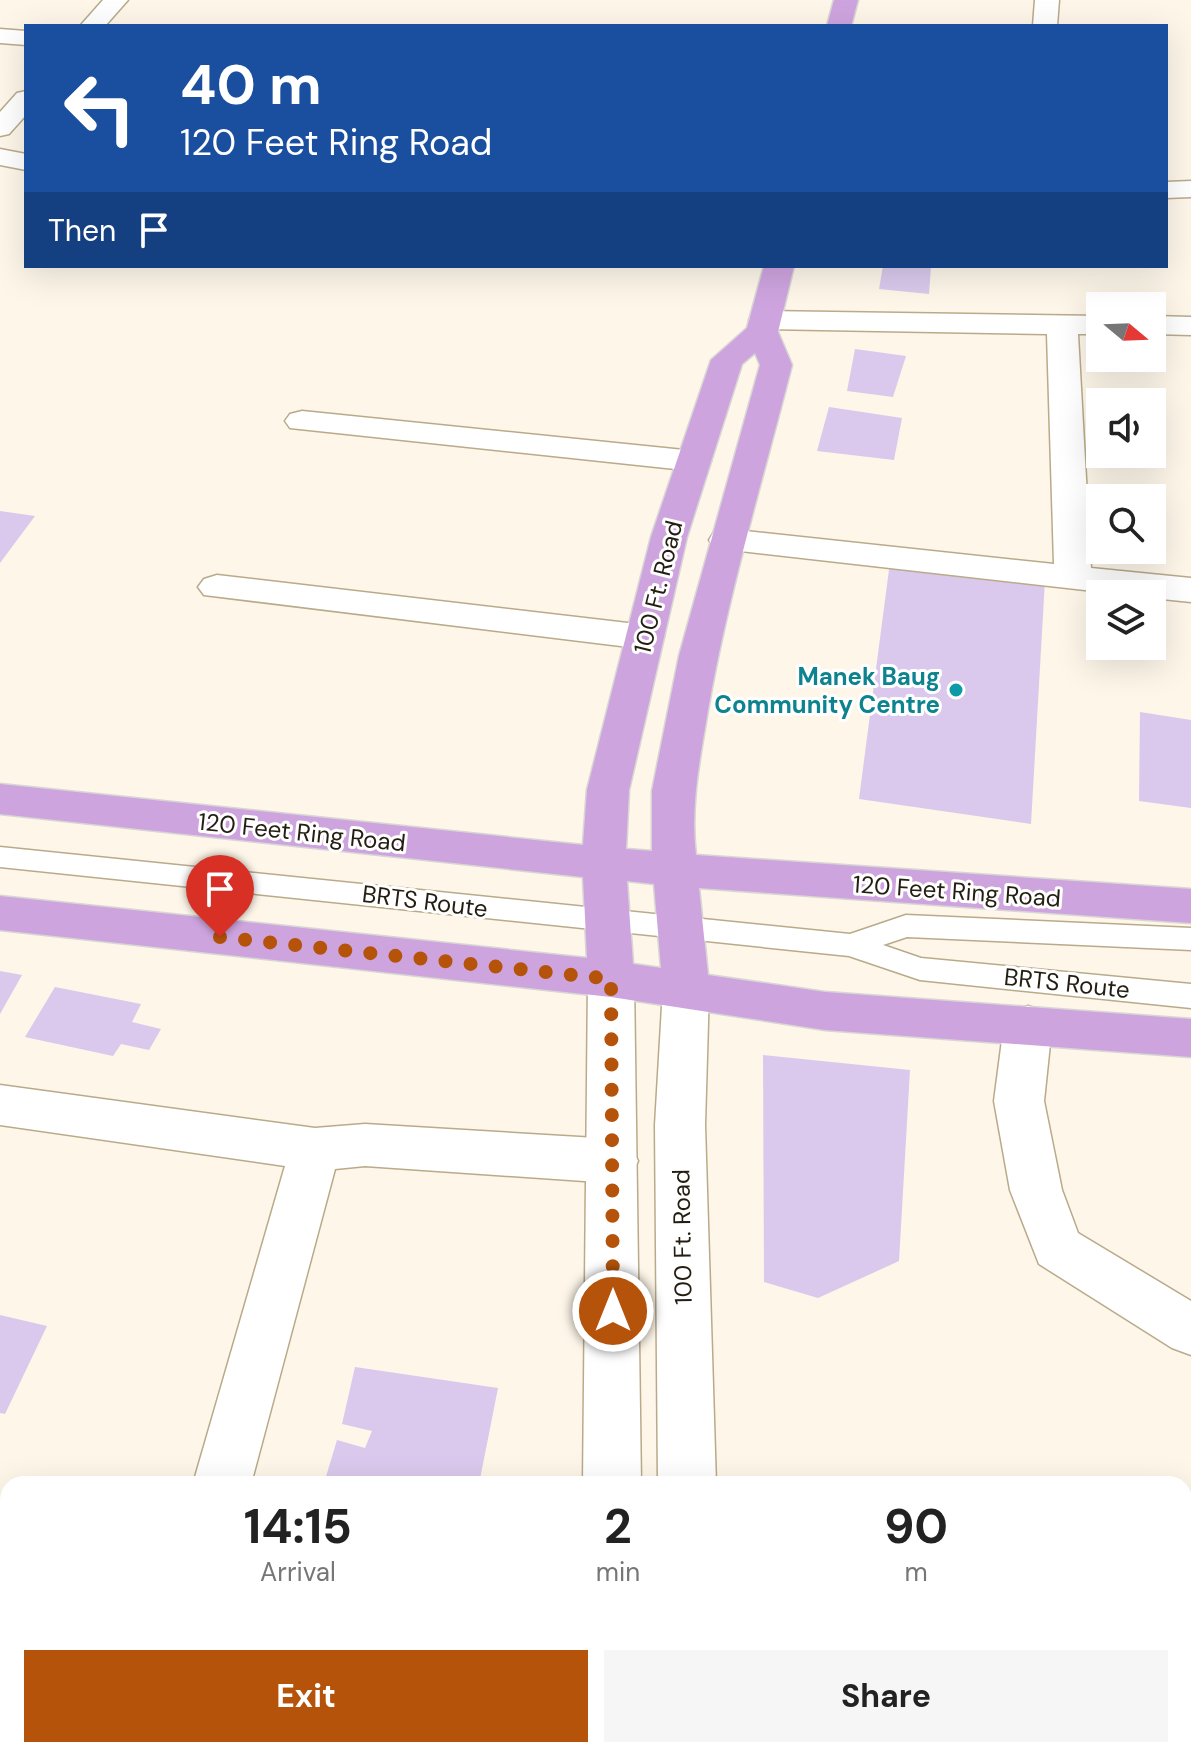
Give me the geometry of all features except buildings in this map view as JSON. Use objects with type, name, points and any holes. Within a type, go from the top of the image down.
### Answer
[{"type":"main road","points":[[840,24],[846,0]]},
{"type":"main road","points":[[686,989],[671,825],[673,791],[698,656],[776,365],[763,326],[778,268]]},
{"type":"main road","name":"100 Ft. Road","points":[[611,979],[604,863],[608,790],[669,537],[727,360],[763,326]]},
{"type":"main road","name":"120 Feet Ring Road","points":[[0,799],[784,880],[1191,906]]},
{"type":"main road","points":[[0,913],[611,979],[825,1011],[1191,1038]]},
{"type":"street","points":[[94,24],[116,0]]},
{"type":"street","points":[[1045,24],[1047,0]]},
{"type":"street","points":[[0,36],[24,38]]},
{"type":"street","points":[[0,128],[24,101]]},
{"type":"street","points":[[0,157],[24,162]]},
{"type":"street","points":[[1168,190],[1191,189]]},
{"type":"street","points":[[1062,324],[1073,577]]},
{"type":"street","points":[[763,326],[1086,325]]},
{"type":"street","points":[[1166,325],[1191,326]]},
{"type":"street","points":[[302,421],[694,461]]},
{"type":"street","points":[[727,540],[1191,590]]},
{"type":"street","points":[[217,587],[645,637]]},
{"type":"street","points":[[611,979],[612,1476]]},
{"type":"street","name":"100 Ft. Road","points":[[686,989],[680,1125],[687,1476]]},
{"type":"street","points":[[1028,1025],[1019,1101],[1036,1190],[1058,1248],[1191,1330]]},
{"type":"street","points":[[0,1105],[315,1149],[365,1145],[613,1161]]},
{"type":"street","points":[[224,1476],[315,1149]]},
{"type":"lane","name":"BRTS Route","points":[[0,857],[850,945],[920,969],[1191,996]]},
{"type":"lane","name":"BRTS Route","points":[[850,945],[906,926],[1191,939]]},
{"type":"place","name":"Manek Baug Community Centre","points":[[956,690]]},
{"type":"route","points":[[220,937],[611,979],[613,1311]]}]
